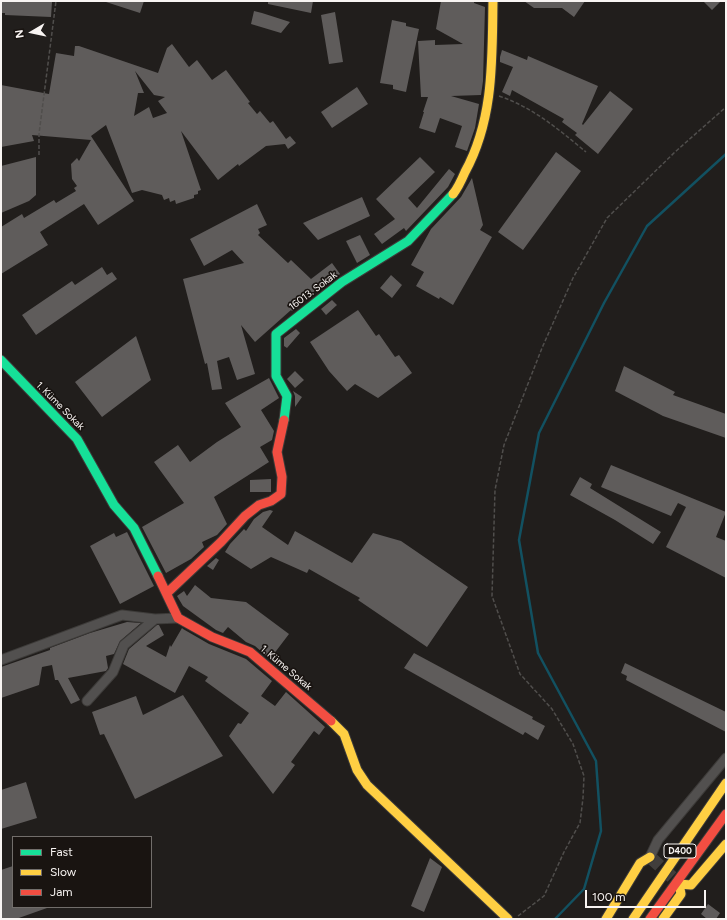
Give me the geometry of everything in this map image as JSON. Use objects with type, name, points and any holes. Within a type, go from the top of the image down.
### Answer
[{"type":"main road","name":"16013. Sokak","points":[[167,593],[221,542],[245,516],[259,505],[271,501],[281,494],[282,477],[277,452],[286,412],[287,396],[276,376],[276,334],[342,282],[408,241],[455,192],[470,164],[483,130],[491,82],[493,1]]},
{"type":"main road","name":"1. Küme Sokak","points":[[1,360],[77,439],[114,506],[134,528],[178,618],[212,636],[250,652],[325,715],[344,734],[357,770],[367,785],[508,919]]},
{"type":"main road","name":"D400","points":[[633,919],[726,783]]},
{"type":"main road","name":"D400","points":[[650,919],[726,814]]},
{"type":"main road","points":[[663,919],[681,894],[679,884],[691,886],[726,844]]},
{"type":"main road","points":[[606,919],[640,863],[650,857]]},
{"type":"street","points":[[1,660],[122,615],[155,619],[178,618]]},
{"type":"street","points":[[87,701],[112,672],[124,645],[155,619]]},
{"type":"street","points":[[650,857],[658,840],[726,758]]},
{"type":"path","points":[[39,155],[40,134],[56,1]]},
{"type":"path","points":[[489,94],[510,100],[542,117],[586,152]]},
{"type":"path","points":[[514,919],[544,896],[564,852],[580,823],[584,776],[573,744],[552,709],[520,674],[492,596],[495,490],[504,445],[542,348],[573,278],[607,218],[675,152],[726,107]]},
{"type":"building","points":[[1,1],[52,2],[51,17],[5,15],[5,13],[1,13]]},
{"type":"building","points":[[144,1],[140,13],[106,2]]},
{"type":"building","points":[[268,1],[313,1],[311,13],[268,4]]},
{"type":"building","points":[[441,1],[474,1],[474,3],[485,7],[483,81],[481,95],[451,96],[479,104],[475,128],[467,151],[455,147],[462,126],[440,118],[435,133],[419,128],[428,97],[421,97],[418,41],[435,40],[435,45],[463,44],[436,29]]},
{"type":"building","points":[[524,1],[585,1],[574,17],[562,8],[534,8]]},
{"type":"building","points":[[703,1],[721,1],[712,10]]},
{"type":"building","points":[[254,11],[290,22],[281,33],[251,24]]},
{"type":"building","points":[[335,12],[343,62],[329,64],[321,15]]},
{"type":"building","points":[[392,20],[406,23],[406,26],[419,29],[406,92],[393,89],[393,85],[380,83]]},
{"type":"building","points":[[172,44],[189,67],[197,60],[212,80],[226,70],[257,114],[260,111],[270,123],[273,121],[286,139],[290,136],[296,143],[288,149],[285,144],[266,146],[239,166],[238,164],[218,180],[181,131],[201,190],[198,191],[198,194],[194,195],[194,198],[176,204],[175,200],[170,202],[169,198],[164,200],[162,195],[142,190],[132,193],[106,125],[91,136],[134,201],[98,225],[84,204],[40,232],[48,245],[1,274],[1,227],[22,214],[24,218],[54,200],[56,203],[76,191],[74,188],[77,186],[72,179],[71,164],[77,158],[79,161],[91,140],[32,135],[34,141],[1,147],[1,85],[49,94],[56,53],[74,56],[75,46],[79,46],[158,73],[167,48]],"holes":[[[135,71],[154,95],[165,97],[158,101],[167,113],[153,118],[149,107],[134,116],[138,93],[144,93]]]},
{"type":"building","points":[[502,50],[527,60],[528,56],[598,86],[582,124],[583,125],[610,91],[633,109],[598,154],[575,135],[577,133],[562,122],[564,119],[512,90],[510,96],[502,92],[513,67],[500,62]]},
{"type":"building","points":[[357,87],[368,104],[332,128],[321,112]]},
{"type":"building","points":[[556,152],[581,171],[523,250],[498,232]]},
{"type":"building","points":[[36,157],[36,195],[29,201],[1,213],[1,166]]},
{"type":"building","points":[[420,157],[435,172],[408,198],[417,208],[449,169],[455,174],[448,187],[406,231],[404,228],[382,244],[374,234],[395,219],[376,199]]},
{"type":"building","points":[[472,178],[483,225],[480,230],[492,237],[453,305],[416,286],[424,272],[411,265],[431,229],[461,197]]},
{"type":"building","points":[[362,197],[370,216],[318,240],[303,223]]},
{"type":"building","points":[[257,204],[267,225],[258,229],[260,233],[258,235],[288,263],[291,260],[311,279],[332,263],[340,274],[321,289],[319,287],[307,299],[292,311],[291,310],[255,342],[241,325],[255,374],[237,380],[229,357],[217,361],[222,389],[212,390],[207,363],[205,364],[183,279],[244,263],[232,250],[204,266],[190,239]]},
{"type":"building","points":[[360,235],[370,255],[357,263],[346,241]]},
{"type":"building","points":[[102,267],[107,275],[112,272],[117,279],[36,335],[22,315],[72,281],[75,285]]},
{"type":"building","points":[[391,275],[402,285],[392,298],[380,288]]},
{"type":"building","points":[[332,300],[337,305],[326,315],[321,309]]},
{"type":"building","points":[[358,310],[376,336],[379,334],[395,357],[399,355],[412,373],[378,398],[355,384],[347,391],[329,371],[310,342]]},
{"type":"building","points":[[296,329],[300,333],[287,348],[284,346],[284,338]]},
{"type":"building","points":[[136,336],[151,380],[102,417],[75,382]]},
{"type":"building","points":[[624,366],[675,392],[673,395],[726,414],[726,438],[663,416],[615,391]]},
{"type":"building","points":[[295,371],[304,380],[295,388],[287,379]]},
{"type":"building","points":[[269,378],[279,398],[261,410],[274,431],[272,440],[260,447],[269,462],[214,497],[227,524],[217,535],[202,542],[204,547],[191,559],[166,573],[142,527],[184,503],[154,462],[178,445],[190,462],[217,442],[241,427],[225,403]]},
{"type":"building","points":[[293,391],[302,397],[295,407],[295,396]]},
{"type":"building","points":[[611,465],[726,512],[716,537],[726,541],[726,578],[666,547],[686,507],[678,503],[671,516],[601,487]]},
{"type":"building","points":[[580,477],[592,484],[590,488],[661,532],[653,544],[615,520],[570,495]]},
{"type":"building","points":[[271,479],[271,492],[250,492],[250,480]]},
{"type":"building","points":[[270,510],[273,511],[262,527],[288,545],[295,531],[352,563],[373,533],[401,541],[468,587],[427,647],[358,600],[360,598],[309,569],[307,573],[271,557],[251,569],[225,552],[230,544],[244,529],[246,531],[254,519],[263,512]]},
{"type":"building","points":[[127,532],[154,586],[120,604],[90,546],[114,533],[116,537]]},
{"type":"building","points":[[216,558],[219,560],[213,570],[207,566]]},
{"type":"building","points":[[195,585],[211,598],[246,602],[289,634],[270,659],[255,646],[246,642],[228,627],[223,633],[216,630],[183,606],[177,596],[184,591],[187,596]]},
{"type":"building","points":[[127,622],[141,623],[120,641],[114,654],[106,656],[108,668],[106,671],[68,678],[80,700],[71,704],[58,680],[55,680],[52,665],[42,667],[39,685],[1,698],[1,667],[50,650],[50,648],[90,633]]},
{"type":"building","points":[[157,625],[159,625],[164,635],[146,646],[166,657],[170,645],[171,647],[182,628],[209,644],[246,659],[272,681],[261,696],[275,706],[286,692],[325,727],[319,735],[314,731],[291,762],[295,765],[273,794],[229,736],[238,723],[241,724],[249,713],[205,681],[208,677],[189,666],[175,693],[123,664],[129,649]]},
{"type":"building","points":[[414,653],[533,717],[532,719],[545,726],[538,740],[525,732],[523,735],[404,668]]},
{"type":"building","points":[[625,663],[726,712],[726,732],[626,680],[627,676],[621,673]]},
{"type":"building","points":[[183,695],[223,756],[135,799],[104,734],[100,735],[92,712],[136,696],[143,715]]},
{"type":"building","points":[[26,782],[37,818],[1,829],[1,790]]},
{"type":"building","points":[[430,858],[442,867],[424,912],[411,906]]},
{"type":"building","points":[[12,866],[12,908],[47,908],[16,919],[1,919],[1,870]]},
{"type":"building","points":[[708,904],[720,913],[716,919],[707,919],[701,914]]},
{"type":"waterway","points":[[555,919],[584,889],[601,831],[596,761],[538,653],[519,540],[539,433],[604,303],[647,226],[726,154]]},
{"type":"tunnel","points":[[650,857],[672,877]]},
{"type":"traffic: fast","points":[[284,420],[287,396],[276,376],[276,334],[342,282],[408,241],[453,194]]},
{"type":"traffic: fast","points":[[1,360],[77,439],[114,505],[134,528],[158,576]]},
{"type":"traffic: slow","points":[[453,194],[457,189],[474,152],[486,110],[490,89],[493,1]]},
{"type":"traffic: slow","points":[[331,721],[344,734],[357,770],[367,785],[508,919]]},
{"type":"traffic: slow","points":[[633,919],[726,783]]},
{"type":"traffic: slow","points":[[663,919],[681,894],[679,884],[691,885],[726,844]]},
{"type":"traffic: slow","points":[[606,919],[640,863],[650,857]]},
{"type":"traffic: jam","points":[[167,593],[221,542],[245,516],[259,505],[271,501],[281,494],[282,477],[277,452],[284,420]]},
{"type":"traffic: jam","points":[[158,576],[178,618],[212,637],[250,652],[331,721]]},
{"type":"traffic: jam","points":[[650,919],[726,814]]}]
